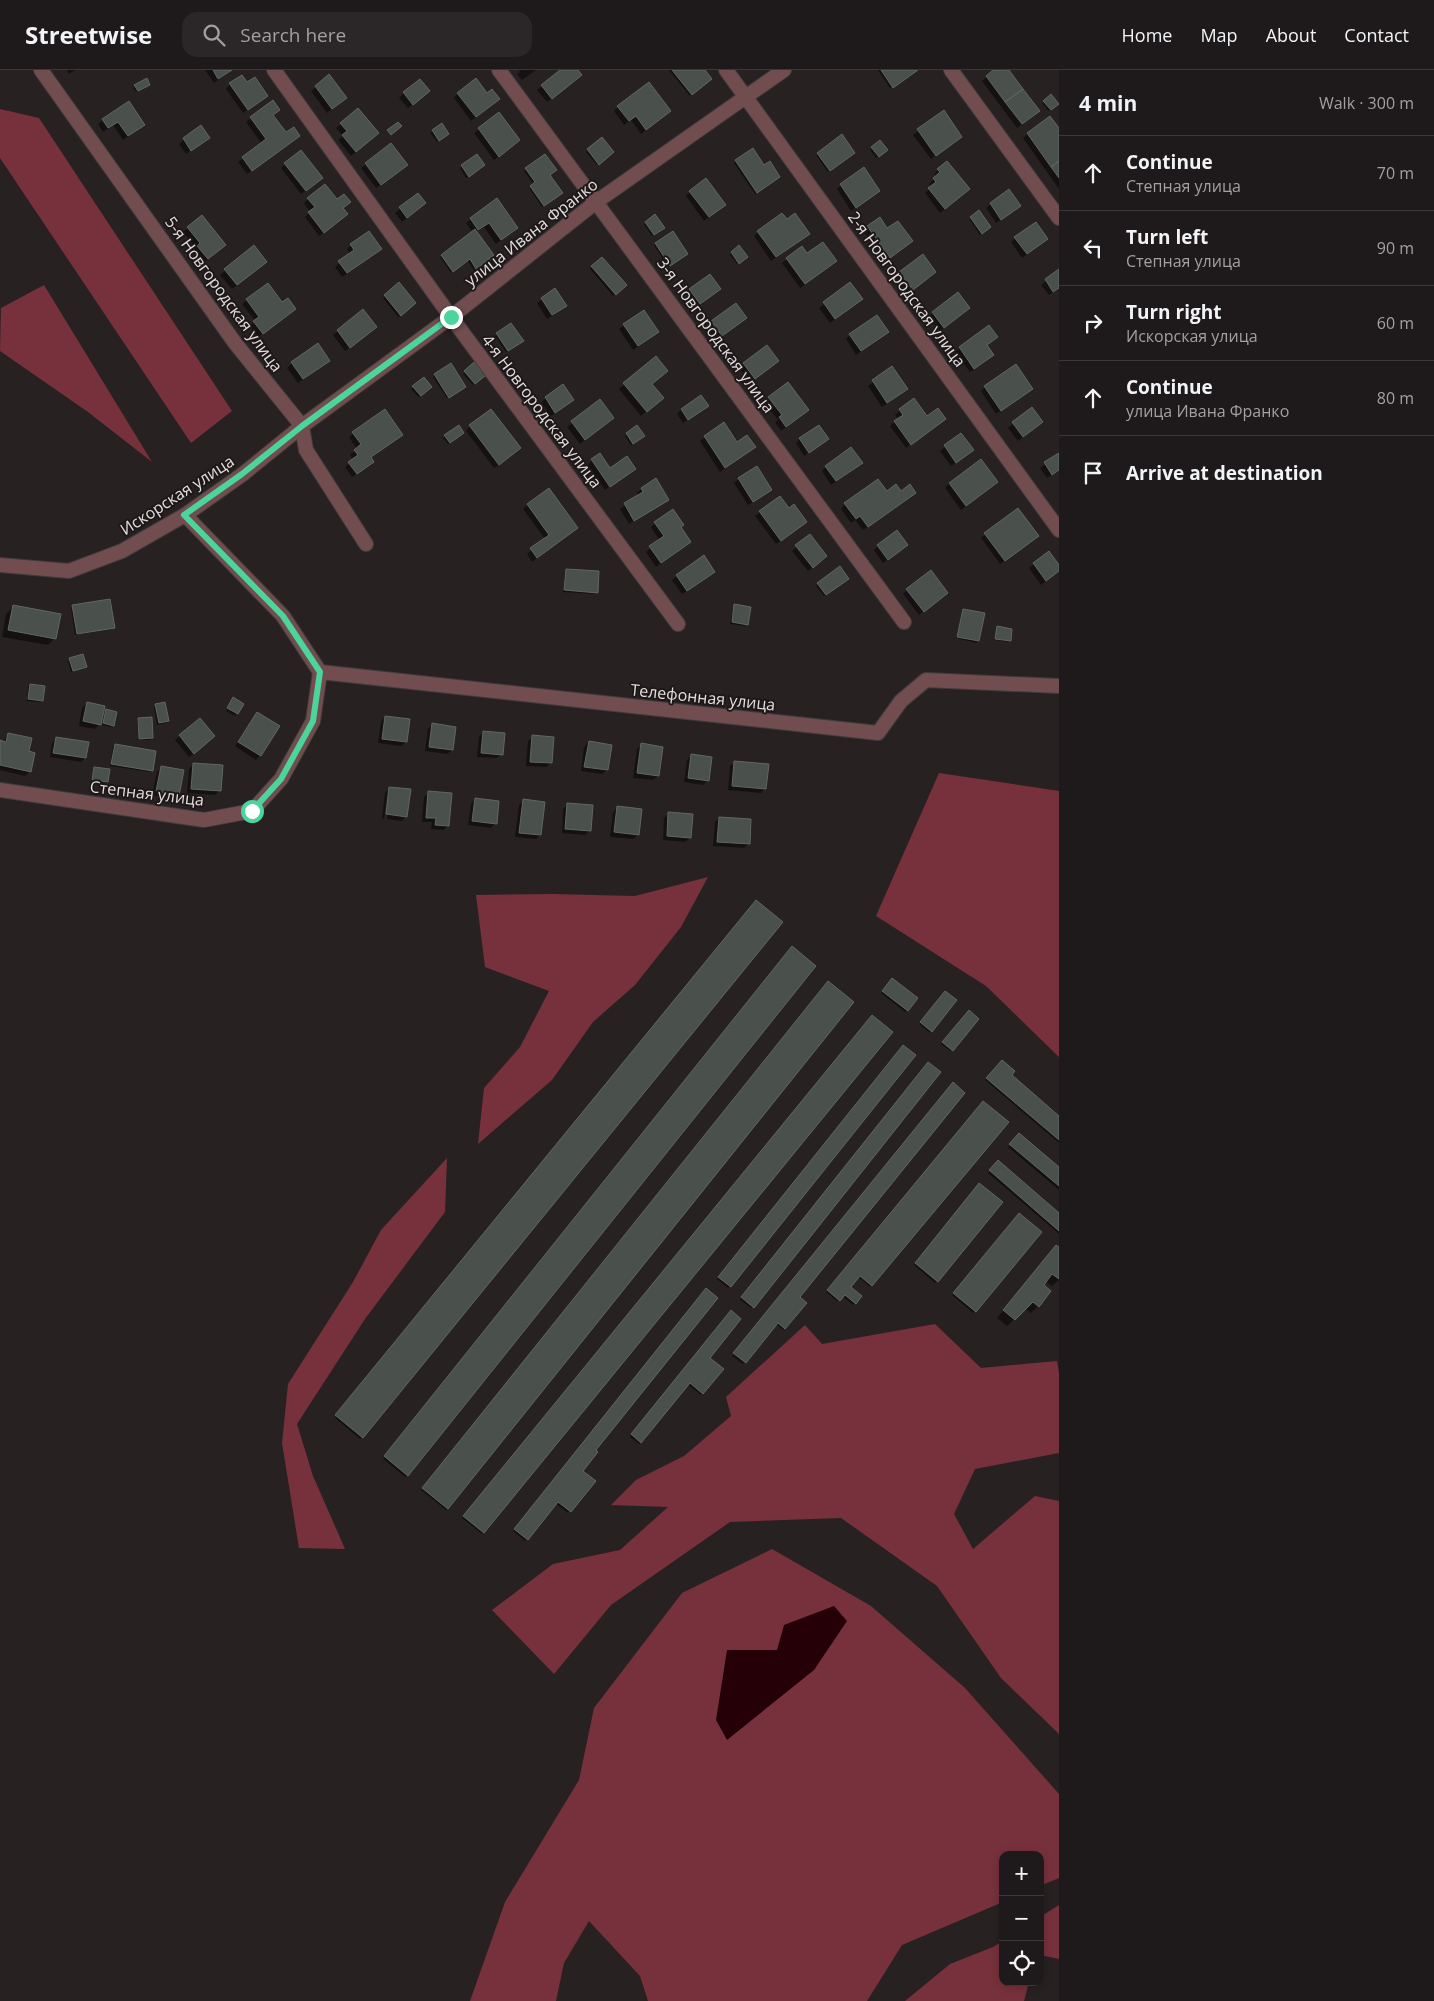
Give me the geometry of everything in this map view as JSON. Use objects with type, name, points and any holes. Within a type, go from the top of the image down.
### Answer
[{"type":"street","name":"5-я Новгородская улица","points":[[41,70],[235,343],[302,426],[306,450],[366,544]]},
{"type":"street","name":"4-я Новгородская улица","points":[[274,70],[451,317],[678,624]]},
{"type":"street","name":"3-я Новгородская улица","points":[[499,70],[904,622]]},
{"type":"street","name":"2-я Новгородская улица","points":[[726,70],[1059,530]]},
{"type":"street","name":"улица Ивана Франко","points":[[302,426],[451,317],[596,202],[784,70]]},
{"type":"street","points":[[951,70],[1059,218]]},
{"type":"street","name":"Искорская улица","points":[[0,565],[69,571],[122,551],[184,515],[242,474],[302,426]]},
{"type":"street","points":[[184,515],[283,616],[320,672]]},
{"type":"street","name":"Телефонная улица","points":[[320,672],[878,733],[901,701],[926,680],[1059,686]]},
{"type":"street","name":"Степная улица","points":[[0,790],[204,820],[252,811],[281,779],[313,721],[320,672]]},
{"type":"shaded area","points":[[0,109],[39,118],[232,411],[191,443],[0,158]]},
{"type":"shaded area","points":[[44,285],[152,462],[88,412],[0,351],[1,308]]},
{"type":"shaded area","points":[[939,773],[1059,791],[1059,1057],[986,986],[876,916]]},
{"type":"shaded area","points":[[708,877],[681,927],[635,985],[593,1022],[552,1080],[478,1144],[484,1088],[520,1047],[549,991],[485,967],[476,895],[635,896]]},
{"type":"shaded area","points":[[447,1158],[445,1212],[365,1319],[297,1424],[313,1476],[345,1549],[299,1548],[282,1443],[288,1384],[353,1282],[381,1230]]},
{"type":"shaded area","points":[[935,1324],[981,1368],[1057,1361],[1059,1373],[1059,1453],[975,1469],[954,1514],[973,1549],[1035,1496],[1059,1501],[1059,1734],[1001,1678],[937,1586],[841,1518],[730,1522],[611,1605],[554,1674],[492,1610],[553,1564],[620,1550],[668,1507],[611,1505],[636,1480],[684,1456],[731,1416],[726,1397],[805,1325],[822,1344]]},
{"type":"shaded area","points":[[772,1549],[871,1606],[965,1688],[1059,1794],[1059,1878],[1044,1884],[1044,1851],[999,1851],[999,1904],[902,1945],[867,2001],[648,2001],[640,1976],[589,1921],[564,1963],[556,2001],[470,2001],[505,1902],[579,1780],[594,1708],[682,1593]]},
{"type":"shaded area","points":[[834,1606],[847,1621],[814,1670],[727,1740],[716,1720],[727,1650],[777,1650],[784,1625]]},
{"type":"shaded area","points":[[1059,1905],[1059,1959],[1044,1956],[1044,1914]]},
{"type":"shaded area","points":[[999,1943],[999,1986],[1028,1986],[1024,2001],[905,2001],[950,1964]]},
{"type":"building","points":[[213,70],[232,70],[218,79]]},
{"type":"building","points":[[560,70],[578,70],[582,75],[552,99],[541,85]]},
{"type":"building","points":[[672,70],[705,70],[712,79],[692,95]]},
{"type":"building","points":[[881,70],[918,70],[893,88]]},
{"type":"building","points":[[993,70],[1009,70],[1023,89],[1005,102],[986,76]]},
{"type":"building","points":[[329,74],[347,98],[332,109],[315,86]]},
{"type":"building","points":[[242,75],[247,82],[255,77],[268,96],[248,110],[229,83]]},
{"type":"building","points":[[147,78],[150,85],[138,91],[134,85]]},
{"type":"building","points":[[476,78],[487,93],[492,89],[500,99],[476,117],[457,93]]},
{"type":"building","points":[[420,79],[430,91],[413,105],[403,92]]},
{"type":"building","points":[[649,82],[671,111],[646,130],[636,116],[629,121],[617,106]]},
{"type":"building","points":[[1023,89],[1040,111],[1022,124],[1005,102]]},
{"type":"building","points":[[1051,94],[1059,104],[1051,110],[1043,101]]},
{"type":"building","points":[[273,100],[280,110],[273,115],[286,132],[294,127],[300,136],[252,171],[242,157],[266,139],[250,117]]},
{"type":"building","points":[[129,101],[145,125],[128,136],[118,122],[108,128],[102,119]]},
{"type":"building","points":[[358,108],[379,133],[356,152],[342,135],[347,131],[340,123]]},
{"type":"building","points":[[944,110],[962,137],[936,156],[917,129]]},
{"type":"building","points":[[499,112],[520,140],[499,157],[478,128]]},
{"type":"building","points":[[1050,116],[1059,128],[1059,161],[1051,167],[1027,133]]},
{"type":"building","points":[[398,122],[402,126],[391,135],[387,130]]},
{"type":"building","points":[[442,123],[449,134],[439,141],[432,130]]},
{"type":"building","points":[[201,125],[210,138],[191,151],[183,138]]},
{"type":"building","points":[[842,134],[855,153],[830,171],[817,153]]},
{"type":"building","points":[[602,137],[614,152],[599,165],[587,149]]},
{"type":"building","points":[[880,140],[888,150],[879,157],[871,147]]},
{"type":"building","points":[[391,143],[408,165],[381,185],[365,163]]},
{"type":"building","points":[[753,148],[764,165],[770,161],[780,177],[757,193],[735,160]]},
{"type":"building","points":[[301,150],[323,178],[306,191],[284,163]]},
{"type":"building","points":[[477,154],[485,165],[469,177],[461,165]]},
{"type":"building","points":[[545,154],[557,170],[550,175],[563,193],[544,206],[530,186],[535,182],[525,168]]},
{"type":"building","points":[[947,161],[970,189],[945,209],[928,188],[936,182],[933,178],[940,172],[937,169]]},
{"type":"building","points":[[1059,161],[1059,178],[1051,167]]},
{"type":"building","points":[[864,167],[880,191],[856,208],[840,184]]},
{"type":"building","points":[[706,178],[726,205],[709,217],[689,191]]},
{"type":"building","points":[[325,184],[337,199],[344,194],[351,202],[343,208],[348,214],[324,233],[308,212],[315,207],[307,198]]},
{"type":"building","points":[[1009,189],[1021,206],[1001,220],[990,203]]},
{"type":"building","points":[[418,193],[426,203],[407,218],[399,207]]},
{"type":"building","points":[[497,198],[518,228],[501,240],[489,223],[478,230],[470,218]]},
{"type":"building","points":[[979,210],[991,227],[982,234],[970,217]]},
{"type":"building","points":[[782,213],[787,219],[795,213],[810,234],[776,257],[757,231]]},
{"type":"building","points":[[655,214],[665,228],[654,235],[645,222]]},
{"type":"building","points":[[202,215],[226,245],[208,259],[197,246],[200,243],[187,227]]},
{"type":"building","points":[[880,217],[887,228],[898,221],[913,241],[890,258],[867,226]]},
{"type":"building","points":[[1036,222],[1048,239],[1027,254],[1014,237]]},
{"type":"building","points":[[475,229],[494,255],[476,269],[470,259],[453,272],[441,255]]},
{"type":"building","points":[[369,231],[382,249],[347,273],[338,261],[354,250],[350,244]]},
{"type":"building","points":[[673,231],[688,254],[670,266],[655,243]]},
{"type":"building","points":[[823,242],[837,261],[805,284],[786,258],[802,246],[807,253]]},
{"type":"building","points":[[254,245],[267,262],[237,285],[224,269]]},
{"type":"building","points":[[739,245],[748,257],[739,264],[731,252]]},
{"type":"building","points":[[923,254],[936,272],[913,290],[899,272]]},
{"type":"building","points":[[602,257],[627,285],[616,295],[591,266]]},
{"type":"building","points":[[1059,269],[1059,288],[1053,292],[1045,279]]},
{"type":"building","points":[[710,274],[721,289],[700,304],[689,289]]},
{"type":"building","points":[[399,282],[416,303],[401,316],[384,295]]},
{"type":"building","points":[[850,282],[863,299],[835,319],[823,302]]},
{"type":"building","points":[[268,283],[282,302],[288,298],[296,309],[263,334],[253,321],[259,317],[246,299]]},
{"type":"building","points":[[555,288],[567,306],[552,315],[541,298]]},
{"type":"building","points":[[958,292],[970,308],[944,328],[932,312]]},
{"type":"building","points":[[736,303],[747,318],[722,336],[711,321]]},
{"type":"building","points":[[363,309],[377,327],[350,348],[337,330]]},
{"type":"building","points":[[644,310],[659,332],[638,346],[623,324]]},
{"type":"building","points":[[877,315],[889,332],[861,351],[849,334]]},
{"type":"building","points":[[511,323],[524,341],[508,351],[496,333]]},
{"type":"building","points":[[989,325],[998,337],[987,345],[994,355],[974,369],[959,347]]},
{"type":"building","points":[[318,343],[330,361],[303,379],[291,362]]},
{"type":"building","points":[[767,345],[779,361],[755,379],[743,363]]},
{"type":"building","points":[[656,356],[668,371],[652,384],[664,398],[647,412],[623,383]]},
{"type":"building","points":[[474,362],[485,376],[475,384],[464,371]]},
{"type":"building","points":[[451,363],[466,387],[449,398],[434,374]]},
{"type":"building","points":[[1016,364],[1033,389],[1001,411],[984,386]]},
{"type":"building","points":[[892,366],[908,389],[887,403],[872,380]]},
{"type":"building","points":[[424,377],[432,387],[421,396],[412,386]]},
{"type":"building","points":[[788,382],[809,410],[786,427],[779,417],[782,415],[768,397]]},
{"type":"building","points":[[563,384],[574,400],[555,413],[545,397]]},
{"type":"building","points":[[701,395],[709,406],[688,420],[681,409]]},
{"type":"building","points":[[914,398],[927,416],[938,408],[946,419],[911,445],[894,421],[903,415],[899,409]]},
{"type":"building","points":[[600,399],[614,418],[585,440],[571,421]]},
{"type":"building","points":[[1032,407],[1043,422],[1023,437],[1012,422]]},
{"type":"building","points":[[385,409],[403,435],[371,457],[374,462],[357,474],[348,462],[358,455],[354,450],[361,444],[352,432]]},
{"type":"building","points":[[491,409],[521,448],[499,465],[469,425]]},
{"type":"building","points":[[724,422],[737,442],[747,435],[756,447],[725,468],[704,436]]},
{"type":"building","points":[[459,425],[464,433],[450,443],[444,435]]},
{"type":"building","points":[[637,425],[645,436],[633,444],[626,433]]},
{"type":"building","points":[[819,425],[829,439],[809,453],[799,438]]},
{"type":"building","points":[[961,433],[974,450],[956,463],[944,445]]},
{"type":"building","points":[[851,447],[863,463],[836,481],[825,466]]},
{"type":"building","points":[[600,453],[610,468],[627,456],[636,469],[610,487],[591,459]]},
{"type":"building","points":[[1059,453],[1059,470],[1052,475],[1044,462]]},
{"type":"building","points":[[981,459],[998,482],[966,506],[949,483]]},
{"type":"building","points":[[757,466],[772,490],[753,502],[738,478]]},
{"type":"building","points":[[656,478],[669,500],[634,521],[624,503],[643,492],[641,488]]},
{"type":"building","points":[[878,479],[887,491],[896,484],[901,491],[910,484],[916,493],[868,527],[860,516],[856,519],[844,503]]},
{"type":"building","points":[[549,488],[578,528],[537,558],[530,548],[549,535],[527,504]]},
{"type":"building","points":[[780,496],[789,508],[794,504],[807,522],[781,541],[759,511]]},
{"type":"building","points":[[1018,508],[1039,536],[1005,561],[984,533]]},
{"type":"building","points":[[673,509],[684,525],[681,527],[691,542],[661,563],[649,546],[664,536],[654,522]]},
{"type":"building","points":[[897,530],[908,545],[888,560],[877,545]]},
{"type":"building","points":[[810,534],[827,556],[813,568],[795,545]]},
{"type":"building","points":[[1049,551],[1059,565],[1059,571],[1046,581],[1033,563]]},
{"type":"building","points":[[704,555],[715,572],[687,591],[676,575]]},
{"type":"building","points":[[840,566],[849,579],[826,595],[817,583]]},
{"type":"building","points":[[566,569],[599,571],[598,593],[564,590]]},
{"type":"building","points":[[931,570],[948,593],[924,612],[906,589]]},
{"type":"building","points":[[110,599],[115,628],[77,634],[72,605]]},
{"type":"building","points":[[734,604],[751,607],[748,625],[732,622]]},
{"type":"building","points":[[13,605],[61,614],[56,639],[8,630]]},
{"type":"building","points":[[963,609],[985,613],[979,641],[957,637]]},
{"type":"building","points":[[997,626],[1012,629],[1011,641],[995,639]]},
{"type":"building","points":[[83,654],[87,667],[73,671],[69,658]]},
{"type":"building","points":[[30,684],[45,686],[43,701],[28,699]]},
{"type":"building","points":[[233,697],[244,704],[238,714],[227,708]]},
{"type":"building","points":[[87,702],[105,706],[101,725],[83,721]]},
{"type":"building","points":[[165,702],[169,721],[159,723],[155,704]]},
{"type":"building","points":[[106,709],[117,712],[114,726],[103,723]]},
{"type":"building","points":[[257,712],[280,726],[261,756],[238,742]]},
{"type":"building","points":[[385,716],[410,719],[407,742],[382,739]]},
{"type":"building","points":[[152,717],[153,738],[139,739],[138,718]]},
{"type":"building","points":[[200,718],[215,736],[194,754],[179,735]]},
{"type":"building","points":[[432,723],[456,727],[453,750],[429,747]]},
{"type":"building","points":[[483,731],[505,733],[503,755],[481,753]]},
{"type":"building","points":[[8,733],[32,738],[29,751],[35,753],[31,772],[0,765],[0,740],[6,742]]},
{"type":"building","points":[[532,735],[554,737],[552,763],[530,762]]},
{"type":"building","points":[[56,737],[89,742],[86,758],[53,753]]},
{"type":"building","points":[[589,741],[612,745],[608,770],[584,767]]},
{"type":"building","points":[[641,743],[663,747],[659,776],[637,773]]},
{"type":"building","points":[[115,744],[156,751],[153,771],[111,764]]},
{"type":"building","points":[[691,754],[712,757],[709,781],[688,778]]},
{"type":"building","points":[[734,761],[769,764],[766,789],[732,786]]},
{"type":"building","points":[[193,763],[223,765],[221,791],[191,789]]},
{"type":"building","points":[[161,766],[184,770],[179,796],[156,791]]},
{"type":"building","points":[[94,767],[110,769],[108,782],[92,780]]},
{"type":"building","points":[[389,787],[411,789],[407,817],[386,814]]},
{"type":"building","points":[[428,791],[452,793],[449,826],[435,825],[436,818],[426,818]]},
{"type":"building","points":[[475,798],[499,801],[497,824],[472,821]]},
{"type":"building","points":[[523,799],[545,802],[541,835],[519,833]]},
{"type":"building","points":[[567,803],[593,805],[591,831],[565,829]]},
{"type":"building","points":[[617,806],[642,809],[639,835],[614,832]]},
{"type":"building","points":[[668,812],[693,814],[691,838],[667,836]]},
{"type":"building","points":[[719,817],[751,819],[750,844],[717,842]]},
{"type":"building","points":[[756,900],[783,922],[363,1438],[335,1415]]},
{"type":"building","points":[[792,946],[816,966],[408,1476],[384,1456]]},
{"type":"building","points":[[892,978],[918,998],[908,1011],[882,991]]},
{"type":"building","points":[[828,981],[854,1002],[448,1509],[422,1488]]},
{"type":"building","points":[[945,991],[957,1000],[932,1032],[920,1022]]},
{"type":"building","points":[[969,1010],[979,1019],[953,1051],[942,1042]]},
{"type":"building","points":[[872,1015],[893,1032],[484,1533],[463,1516]]},
{"type":"building","points":[[903,1045],[916,1055],[731,1287],[718,1277]]},
{"type":"building","points":[[1002,1060],[1015,1071],[1012,1075],[1059,1116],[1059,1140],[986,1078]]},
{"type":"building","points":[[928,1062],[941,1072],[754,1308],[741,1297]]},
{"type":"building","points":[[953,1082],[965,1093],[800,1297],[807,1303],[785,1329],[778,1323],[746,1363],[733,1353]]},
{"type":"building","points":[[983,1101],[1009,1122],[872,1286],[860,1276],[851,1287],[862,1296],[856,1304],[845,1295],[840,1301],[827,1290]]},
{"type":"building","points":[[1019,1133],[1059,1167],[1059,1186],[1009,1144]]},
{"type":"building","points":[[998,1160],[1059,1213],[1059,1231],[989,1170]]},
{"type":"building","points":[[979,1183],[1003,1202],[938,1282],[915,1263]]},
{"type":"building","points":[[1019,1213],[1042,1232],[976,1312],[953,1293]]},
{"type":"building","points":[[1056,1245],[1059,1247],[1059,1279],[1052,1274],[1044,1285],[1051,1291],[1039,1307],[1033,1302],[1015,1320],[1003,1310]]},
{"type":"building","points":[[706,1288],[718,1298],[596,1450],[598,1452],[583,1471],[596,1481],[571,1512],[558,1502],[528,1540],[514,1529]]},
{"type":"building","points":[[731,1310],[741,1319],[710,1358],[724,1369],[703,1394],[690,1383],[641,1443],[631,1434]]},
{"type":"route","points":[[252,811],[281,779],[313,721],[320,672],[283,616],[184,515],[242,474],[302,426],[451,317]]}]
